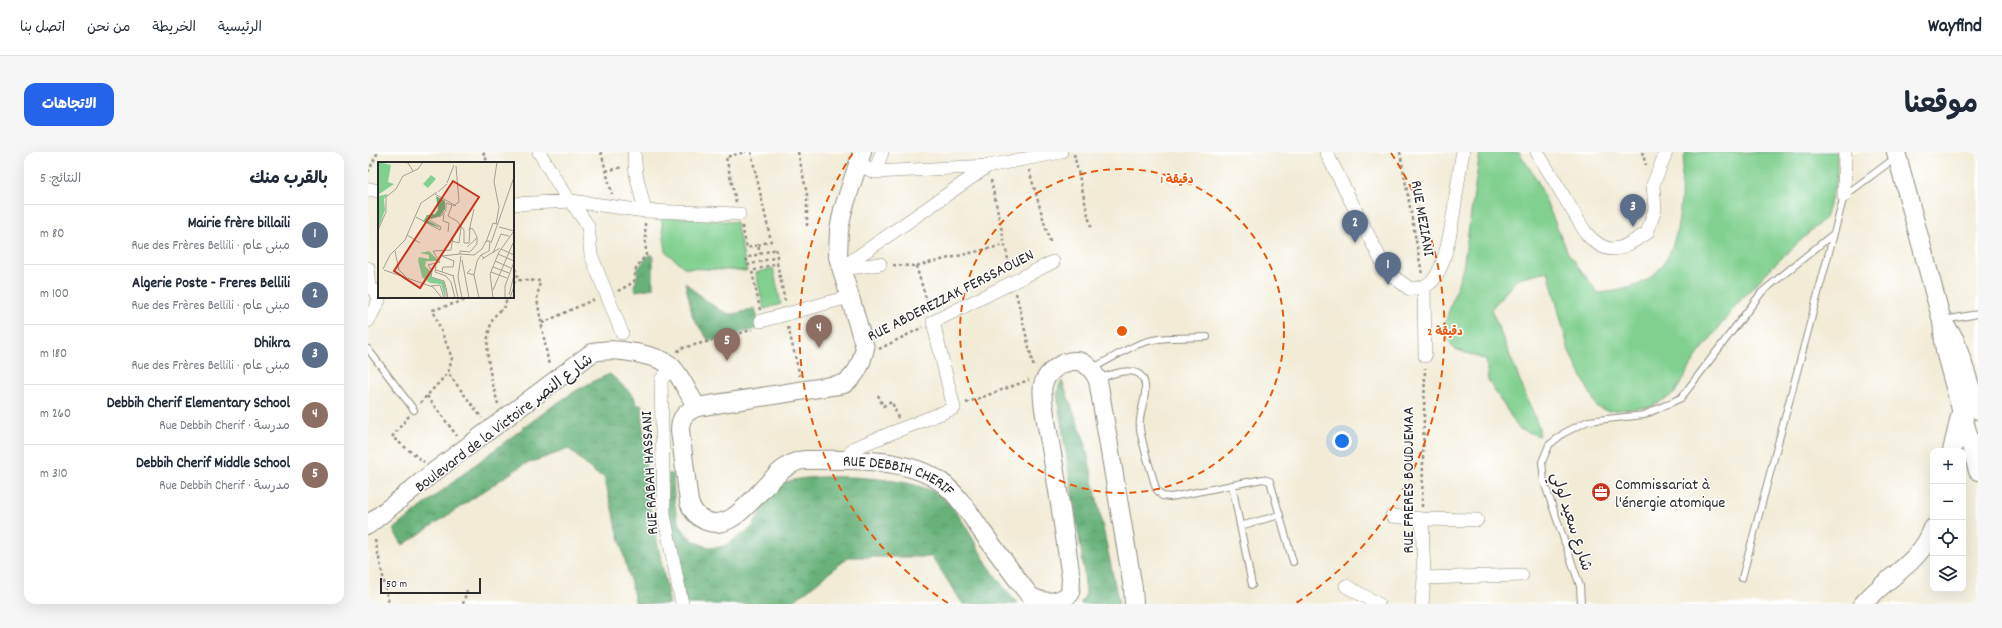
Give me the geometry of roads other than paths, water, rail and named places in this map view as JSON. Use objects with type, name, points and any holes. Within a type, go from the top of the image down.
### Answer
[{"type":"street","points":[[539,152],[562,191],[571,201],[588,226],[591,255],[622,333]]},
{"type":"street","points":[[875,172],[882,152]]},
{"type":"street","points":[[859,158],[875,172],[988,166],[1061,152]]},
{"type":"street","points":[[1326,152],[1387,272],[1410,289],[1424,287],[1434,279],[1446,252],[1463,152]]},
{"type":"street","points":[[1536,152],[1586,233],[1596,245],[1608,250],[1625,246],[1647,234],[1655,209],[1653,185],[1666,152]]},
{"type":"street","points":[[1844,196],[1845,152]]},
{"type":"street","points":[[1898,153],[1942,321],[1945,351],[1970,410],[1973,471]]},
{"type":"street","points":[[634,158],[645,210]]},
{"type":"street","name":"RUE DEBBIH CHERIF","points":[[859,158],[843,210],[839,230],[838,257],[840,269],[865,348],[862,363],[855,375],[844,384],[697,407],[685,413],[680,430],[689,502],[695,513],[710,522],[717,523],[741,512],[778,474],[794,462],[803,460],[866,461],[908,467],[939,481],[960,500],[1030,596],[1038,601],[1049,603],[1063,601],[1070,594],[1071,578],[1046,418],[1043,385],[1051,372],[1072,361],[1078,361],[1094,374]]},
{"type":"street","points":[[840,269],[988,166]]},
{"type":"street","points":[[368,189],[378,191]]},
{"type":"street","points":[[514,204],[571,201],[645,210],[739,214]]},
{"type":"street","name":"RUE ABDEREZZAK FERSSAOUEN","points":[[844,461],[854,448],[954,408],[933,322],[1053,262]]},
{"type":"street","points":[[840,269],[880,264]]},
{"type":"street","points":[[368,268],[370,288],[376,291],[378,297]]},
{"type":"street","points":[[1424,287],[1425,356]]},
{"type":"street","points":[[760,324],[785,314],[849,297]]},
{"type":"street","points":[[368,321],[379,300],[378,298]]},
{"type":"street","name":"Boulevard de la Victoire شارع النصر","points":[[372,532],[436,471],[589,355],[601,351],[638,354],[654,358],[672,367]]},
{"type":"street","points":[[672,367],[697,407]]},
{"type":"street","name":"RUE RABAH HASSANI","points":[[672,367],[662,380],[661,386],[664,514],[682,604]]},
{"type":"street","points":[[1094,374],[1133,588],[1134,604]]},
{"type":"street","points":[[1953,448],[1970,410]]},
{"type":"street","points":[[1392,516],[1422,519],[1477,520]]},
{"type":"street","name":"RUE FRERES BOUDJEMAA","points":[[1422,519],[1424,578],[1422,604]]},
{"type":"street","points":[[1864,604],[1916,557],[1930,534]]},
{"type":"street","points":[[1878,604],[1931,556]]},
{"type":"street","points":[[1424,578],[1522,575]]},
{"type":"street","points":[[1346,586],[1378,604]]},
{"type":"lane","points":[[1742,578],[1844,196],[1898,153]]},
{"type":"lane","name":"شارع سعيد لولي","points":[[1581,604],[1580,586],[1544,482],[1542,462],[1550,445],[1564,433],[1588,421],[1644,415],[1681,398],[1762,292],[1833,234]]},
{"type":"lane","points":[[1942,321],[1978,314]]},
{"type":"lane","points":[[1094,374],[1109,361],[1136,346],[1150,341],[1207,336]]},
{"type":"lane","points":[[368,349],[414,410]]},
{"type":"lane","points":[[1094,374],[1124,370],[1131,371],[1142,379],[1145,393],[1140,429],[1156,489],[1162,496],[1171,498],[1263,479],[1270,481],[1294,562]]},
{"type":"lane","points":[[1232,485],[1252,585]]},
{"type":"lane","points":[[1240,526],[1280,515]]},
{"type":"place","name":"Dhikra","points":[[1633,227]]},
{"type":"place","name":"Algerie Poste - Freres Bellili","points":[[1355,243]]},
{"type":"place","name":"Mairie frère billaili","points":[[1388,285]]},
{"type":"place","name":"Debbih Cherif Elementary School","points":[[819,348]]},
{"type":"place","name":"Debbih Cherif Middle School","points":[[727,361]]},
{"type":"place","name":"Commissariat à l'énergie atomique","points":[[1601,492]]}]
